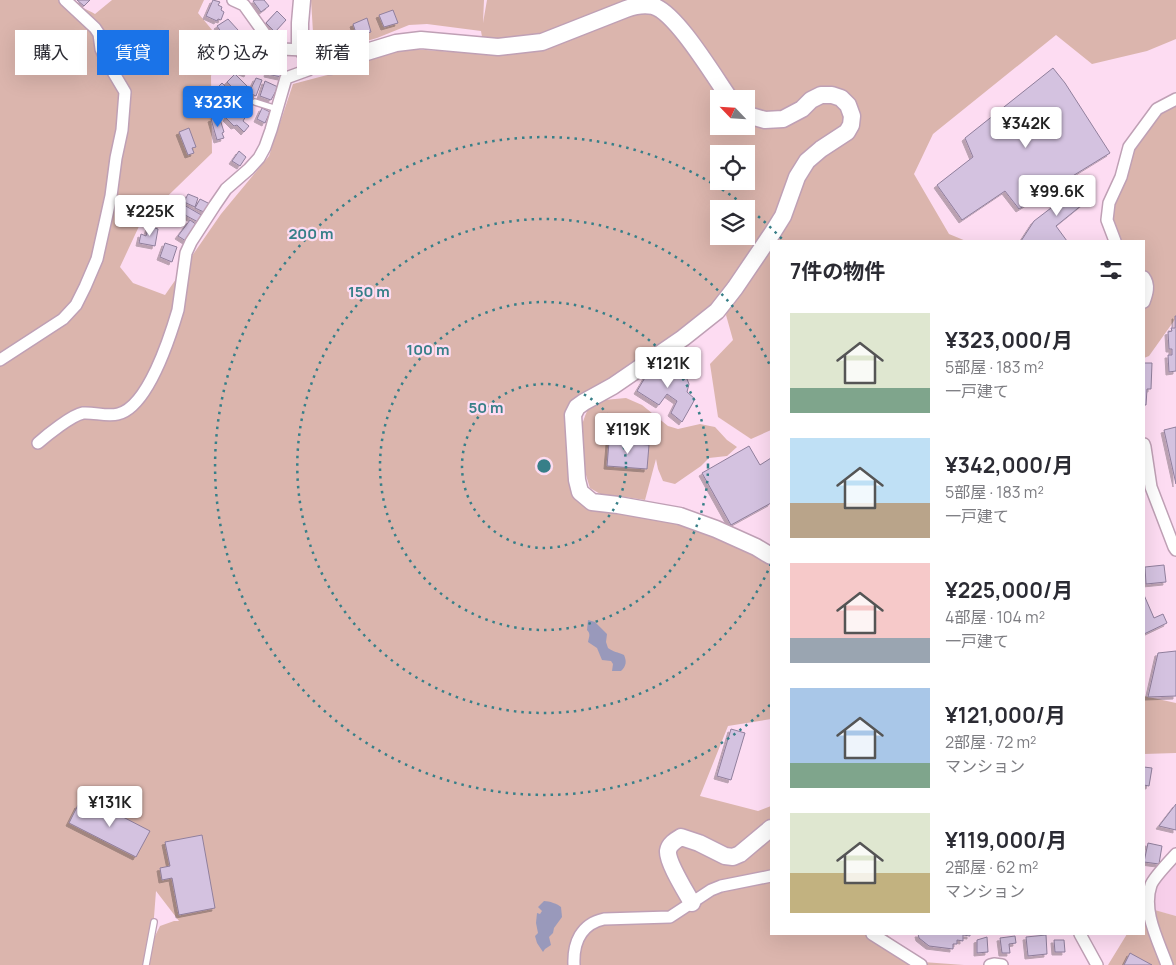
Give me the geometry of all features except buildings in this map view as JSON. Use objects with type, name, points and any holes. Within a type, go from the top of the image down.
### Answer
[{"type":"street","points":[[0,360],[63,319],[76,305],[97,258],[111,196],[122,130],[125,92],[106,60],[101,48],[99,34],[65,0]]},
{"type":"street","points":[[233,0],[244,5],[269,40],[281,49],[297,50]]},
{"type":"street","points":[[300,30],[302,0]]},
{"type":"street","points":[[369,51],[396,43],[421,40],[498,47],[542,42],[626,8],[638,5],[652,6],[670,17],[680,28],[724,90]]},
{"type":"street","points":[[38,443],[52,431],[78,415],[83,413],[117,414],[127,410],[141,397],[158,364],[175,319],[186,253],[191,242],[226,190],[259,158],[265,147],[286,78],[297,74]]},
{"type":"street","points":[[755,117],[765,120],[783,119],[802,109],[811,100],[821,95],[832,95],[841,98],[848,105],[852,116],[851,125],[847,132],[807,161],[797,177],[783,216],[774,232],[717,312],[613,386],[577,407],[574,415],[577,480],[580,492],[592,502],[680,516],[716,529],[770,555]]},
{"type":"street","points":[[1116,240],[1107,220],[1108,212],[1121,177],[1129,147],[1158,109],[1176,98]]},
{"type":"street","points":[[1145,278],[1147,281],[1145,299]]},
{"type":"street","points":[[1145,447],[1151,487],[1176,550]]},
{"type":"street","points":[[692,903],[670,861],[668,850],[672,842],[681,837],[690,839],[725,856],[733,857],[740,854],[770,829]]},
{"type":"street","points":[[1167,965],[1151,921],[1148,905],[1152,883],[1176,854]]},
{"type":"street","points":[[574,965],[574,952],[578,939],[584,929],[594,921],[670,917],[711,890],[721,886],[770,876]]},
{"type":"street","points":[[874,935],[921,965]]},
{"type":"street","points":[[1081,935],[1097,965]]},
{"type":"street","points":[[990,965],[1002,965]]},
{"type":"lane","points":[[255,102],[277,109]]},
{"type":"lane","points":[[146,965],[154,922]]},
{"type":"shaded area","points":[[0,0],[71,0],[95,14],[112,0],[204,0],[198,13],[212,30],[179,30],[179,75],[211,75],[212,153],[141,222],[120,267],[133,283],[165,295],[221,214],[269,156],[293,84],[327,75],[369,75],[369,59],[396,48],[485,54],[481,31],[427,24],[409,25],[369,40],[369,30],[313,30],[311,0],[484,0],[483,23],[487,0],[1176,0],[1176,39],[1147,51],[1092,64],[1056,35],[933,134],[914,174],[949,234],[964,240],[770,240],[770,430],[751,439],[718,417],[710,364],[733,340],[726,315],[746,270],[716,307],[682,333],[574,402],[572,488],[691,523],[756,547],[770,567],[770,719],[728,726],[700,796],[758,811],[770,806],[770,935],[887,935],[923,962],[964,965],[0,965]],"holes":[[[156,891],[179,921],[160,926],[154,938],[151,956]]]},
{"type":"shaded area","points":[[1176,99],[1176,318],[1149,356],[1145,358],[1145,240],[1112,240],[1107,220],[1131,148],[1151,116]]},
{"type":"shaded area","points":[[626,398],[642,405],[668,426],[678,429],[700,424],[715,427],[727,440],[737,447],[727,456],[709,458],[675,484],[663,481],[656,459],[645,500],[602,495],[590,488],[586,476],[580,448],[582,425],[588,409],[604,400]]},
{"type":"shaded area","points":[[1145,696],[1176,703],[1176,753],[1145,754]]},
{"type":"shaded area","points":[[1176,854],[1176,916],[1154,910],[1154,887]]},
{"type":"shaded area","points":[[1145,907],[1176,916],[1176,965],[1108,965],[1126,935],[1145,935]]},
{"type":"water","points":[[588,620],[595,622],[607,634],[606,642],[608,648],[624,655],[626,664],[621,671],[612,671],[613,664],[611,661],[602,660],[597,648],[588,642]]},
{"type":"water","points":[[544,901],[561,907],[562,917],[549,937],[551,945],[543,952],[535,936],[538,933],[537,913],[540,914],[542,911],[538,907]]}]
